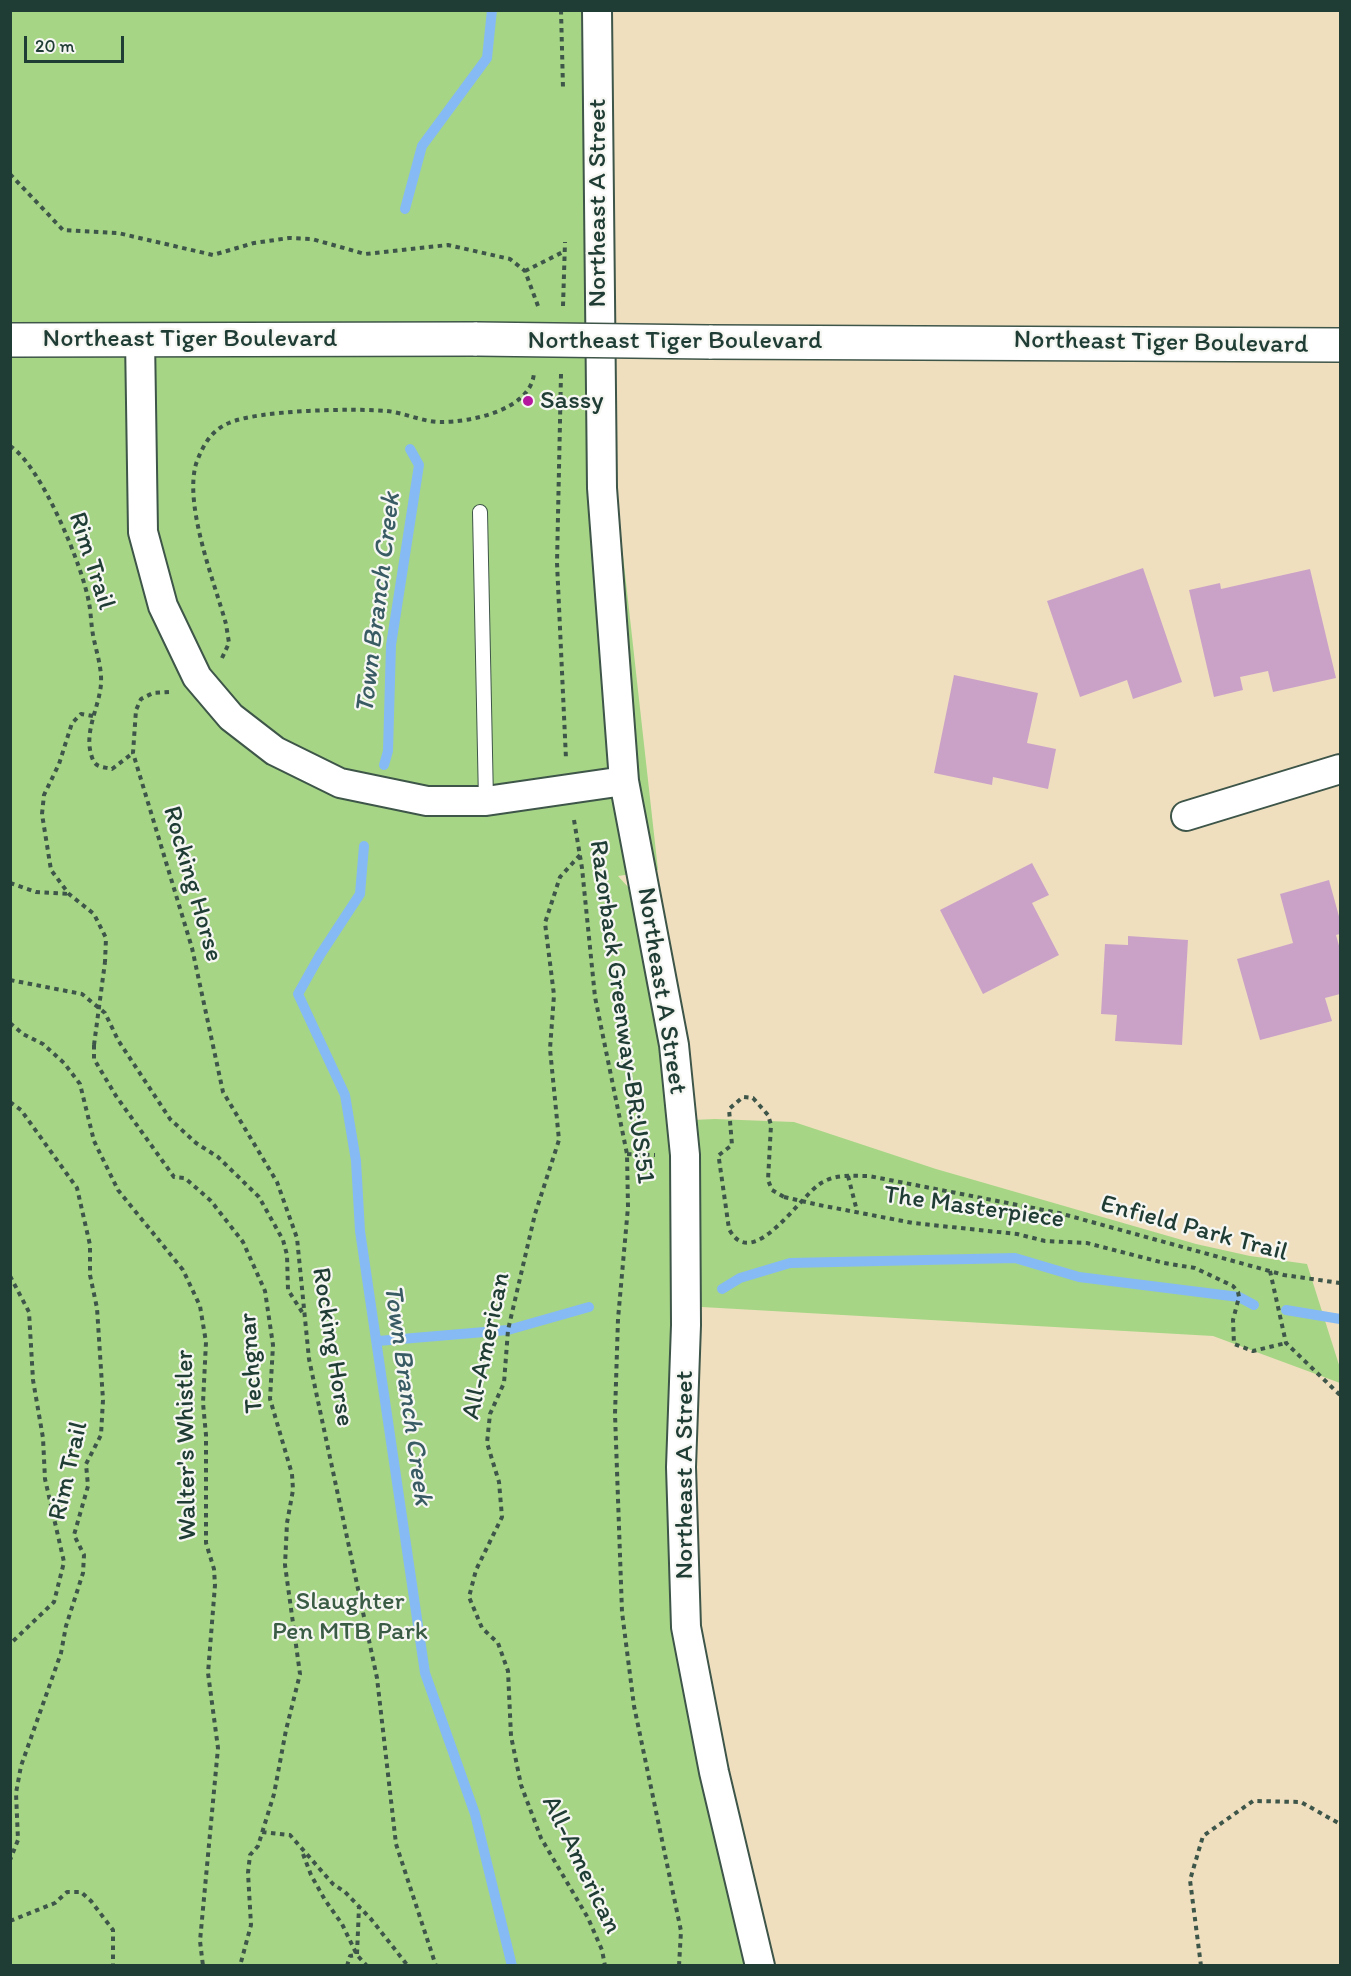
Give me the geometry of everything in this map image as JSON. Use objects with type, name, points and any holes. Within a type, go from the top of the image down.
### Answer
[{"type":"street","name":"Northeast A Street","points":[[597,10],[602,488],[624,781],[674,1045],[685,1155],[686,1325],[681,1467],[686,1627],[714,1773],[760,1965]]},
{"type":"street","points":[[140,339],[143,532],[163,606],[197,676],[231,717],[275,751],[340,783],[428,801],[486,801],[624,781]]},
{"type":"street","name":"Northeast Tiger Boulevard","points":[[10,340],[477,339],[1341,345]]},
{"type":"street","points":[[1186,816],[1341,769]]},
{"type":"lane","points":[[480,512],[486,801]]},
{"type":"path","points":[[563,310],[566,241]]},
{"type":"path","points":[[525,271],[565,251]]},
{"type":"path","points":[[561,369],[556,563],[566,760]]},
{"type":"path","name":"Rim Trail","points":[[10,446],[20,452],[31,466],[46,493],[68,543],[89,602],[101,684],[93,716],[90,747],[93,761],[98,766],[112,769],[133,753]]},
{"type":"path","points":[[133,753],[136,710],[141,699],[153,693],[176,692]]},
{"type":"path","name":"Techgnar","points":[[93,716],[81,714],[75,717],[59,764],[44,795],[42,814],[51,870],[69,894],[94,914],[106,938],[94,1059],[122,1104],[174,1177],[185,1178],[202,1191],[243,1242],[265,1291],[273,1345],[270,1399],[292,1474],[293,1490],[287,1523],[285,1565],[300,1674],[286,1730],[274,1794],[258,1846],[250,1855],[248,1873],[251,1925],[240,1965]]},
{"type":"path","name":"Rocking Horse","points":[[133,753],[192,948],[223,1092],[277,1182],[297,1239],[309,1359],[377,1678],[396,1844],[436,1965]]},
{"type":"path","name":"Razorback Greenway-BR:US:51","points":[[574,813],[595,997],[627,1154],[628,1207],[618,1319],[615,1414],[622,1612],[634,1706],[681,1931],[680,1963]]},
{"type":"path","name":"All-American","points":[[580,855],[560,877],[545,923],[554,995],[550,1049],[559,1140],[535,1214],[512,1314],[504,1383],[490,1414],[487,1443],[499,1482],[502,1517],[476,1570],[469,1597],[482,1628],[498,1643],[508,1671],[511,1736],[525,1796],[541,1838],[588,1918],[603,1950],[604,1965]]},
{"type":"path","points":[[10,884],[36,892],[69,894]]},
{"type":"path","points":[[10,980],[82,994],[105,1013],[118,1040],[170,1119],[196,1143],[219,1157],[259,1197],[283,1240],[287,1255],[288,1290],[305,1316]]},
{"type":"path","name":"Walter's Whistler","points":[[10,1023],[23,1034],[44,1044],[64,1063],[80,1084],[94,1141],[118,1190],[183,1270],[200,1306],[206,1342],[203,1403],[207,1455],[204,1488],[206,1543],[214,1569],[215,1585],[208,1673],[218,1748],[200,1941],[203,1965]]},
{"type":"path","name":"The Masterpiece","points":[[719,1155],[732,1145],[733,1133],[729,1109],[742,1097],[753,1098],[768,1115],[771,1125],[768,1180],[772,1190],[784,1197],[913,1223],[1017,1234],[1045,1241],[1087,1243],[1164,1263],[1195,1268],[1233,1286],[1238,1292],[1239,1297],[1233,1320],[1234,1344],[1253,1351],[1286,1343]]},
{"type":"path","name":"Rim Trail","points":[[10,1102],[21,1110],[77,1188],[90,1245],[90,1275],[97,1308],[103,1400],[101,1435],[86,1464],[88,1486],[74,1535],[84,1555],[83,1573],[66,1626],[61,1653],[21,1766],[16,1792],[18,1840],[10,1860]]},
{"type":"path","points":[[627,1154],[665,1155]]},
{"type":"path","points":[[711,1155],[719,1155]]},
{"type":"path","name":"Enfield Park Trail","points":[[719,1155],[729,1229],[733,1236],[748,1243],[756,1242],[783,1222],[821,1182],[837,1176],[869,1176],[1059,1213],[1270,1271],[1341,1283]]},
{"type":"path","points":[[848,1176],[857,1211]]},
{"type":"path","points":[[1270,1271],[1286,1343],[1341,1395]]},
{"type":"path","points":[[10,1276],[29,1311],[33,1380],[43,1438],[45,1479],[64,1562],[54,1602],[10,1644]]},
{"type":"path","points":[[1201,1965],[1190,1880],[1203,1836],[1253,1801],[1301,1802],[1341,1824]]},
{"type":"path","points":[[262,1832],[290,1835],[303,1853],[359,1906],[408,1965]]},
{"type":"path","points":[[303,1853],[311,1875],[342,1924],[357,1955],[367,1965]]},
{"type":"path","points":[[10,1921],[55,1903],[67,1893],[81,1892],[92,1901],[113,1930],[113,1965]]},
{"type":"path","points":[[357,1955],[359,1906]]},
{"type":"path","points":[[347,1965],[350,1956],[357,1955]]},
{"type":"path","points":[[680,1963],[686,1965]]},
{"type":"green space","name":"Slaughter Pen MTB Park","points":[[11,11],[581,11],[587,232],[658,870],[618,876],[639,899],[665,1067],[669,1121],[715,1119],[794,1122],[936,1169],[1196,1244],[1250,1256],[1307,1264],[1340,1368],[1340,1383],[1213,1336],[684,1306],[690,1626],[759,1965],[11,1966]]},
{"type":"building","points":[[1143,568],[1182,682],[1133,699],[1127,680],[1080,697],[1047,601]]},
{"type":"building","points":[[1310,569],[1336,678],[1273,692],[1268,671],[1240,677],[1243,690],[1214,697],[1189,590],[1220,583],[1221,589]]},
{"type":"building","points":[[954,675],[1038,693],[1027,743],[1056,749],[1048,789],[993,777],[992,785],[934,773]]},
{"type":"building","points":[[1032,863],[1049,895],[1032,903],[1059,955],[983,994],[940,910]]},
{"type":"building","points":[[1329,880],[1340,920],[1340,934],[1336,935],[1340,949],[1340,994],[1325,998],[1332,1021],[1260,1040],[1237,959],[1293,943],[1280,894]]},
{"type":"building","points":[[1128,936],[1188,940],[1182,1045],[1115,1041],[1117,1015],[1101,1014],[1105,944],[1128,945]]},
{"type":"waterway","name":"Town Branch Creek","points":[[405,209],[422,146],[487,58],[492,10]]},
{"type":"waterway","name":"Town Branch Creek","points":[[384,765],[388,751],[391,645],[419,465],[410,449]]},
{"type":"waterway","name":"Town Branch Creek","points":[[364,846],[360,894],[320,955],[298,994],[345,1095],[356,1161],[360,1231],[425,1673],[475,1814],[512,1966]]},
{"type":"waterway","points":[[722,1289],[740,1278],[790,1263],[1015,1258],[1079,1277],[1239,1297],[1254,1305]]},
{"type":"waterway","points":[[378,1341],[508,1330],[589,1307]]},
{"type":"waterway","points":[[1286,1310],[1340,1319]]},
{"type":"place","name":"Sassy","points":[[528,401]]}]
